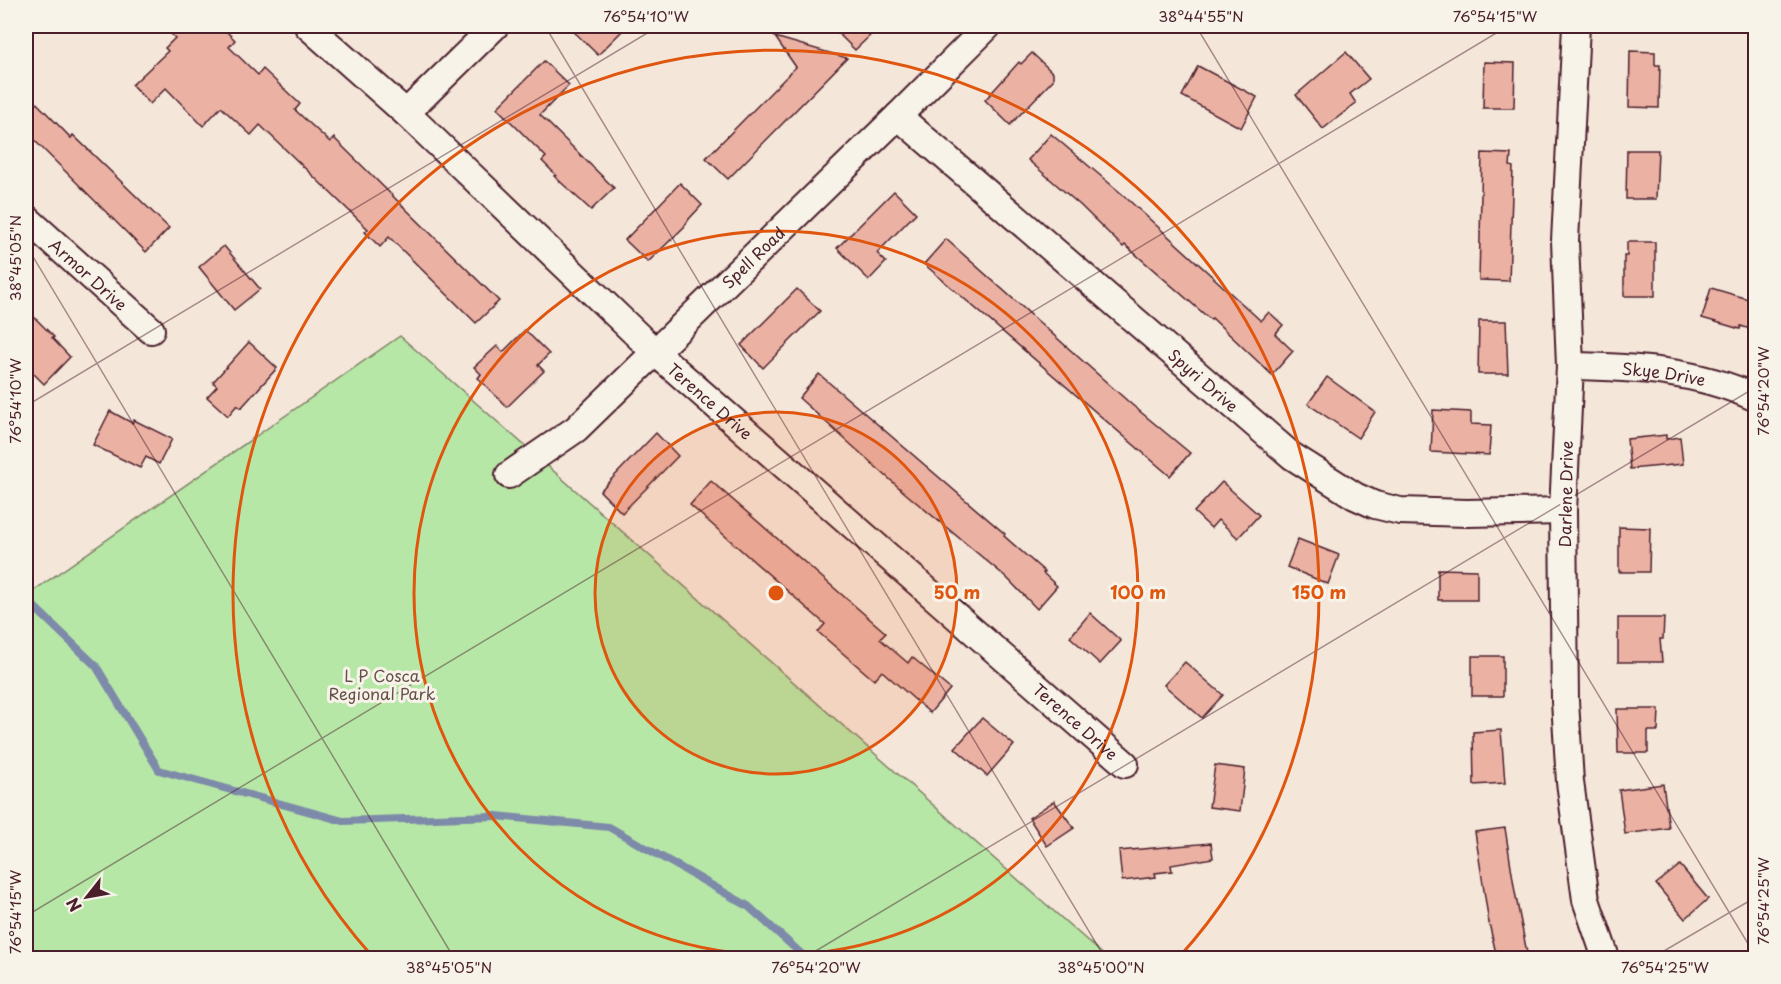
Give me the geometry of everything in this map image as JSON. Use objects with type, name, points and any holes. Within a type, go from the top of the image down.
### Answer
[{"type":"street","name":"Terence Drive","points":[[308,26],[406,113],[656,353],[1125,764]]},
{"type":"street","points":[[406,113],[495,26]]},
{"type":"street","name":"Spell Road","points":[[509,475],[576,429],[988,26]]},
{"type":"street","name":"Darlene Drive","points":[[1576,26],[1565,241],[1570,366],[1563,511],[1565,701],[1570,782],[1586,900],[1606,958]]},
{"type":"street","name":"Spyri Drive","points":[[898,116],[1292,456],[1339,486],[1375,505],[1400,511],[1467,513],[1563,511]]},
{"type":"street","name":"Armor Drive","points":[[26,218],[151,330]]},
{"type":"street","name":"Skye Drive","points":[[1570,366],[1661,370],[1707,380],[1740,390],[1755,398]]},
{"type":"green space","name":"L P Cosca Regional Park","points":[[400,336],[1107,958],[26,958],[26,596]]},
{"type":"building","points":[[163,26],[221,26],[235,40],[229,47],[258,75],[263,69],[300,104],[295,110],[330,142],[334,138],[499,301],[476,323],[389,237],[380,247],[365,232],[368,229],[260,125],[251,135],[221,107],[203,126],[166,88],[150,104],[132,85],[168,51],[165,48],[175,38]]},
{"type":"building","points":[[568,26],[627,26],[598,55]]},
{"type":"building","points":[[831,26],[880,26],[855,50]]},
{"type":"building","points":[[775,37],[847,58],[728,179],[706,158],[796,67]]},
{"type":"building","points":[[1630,51],[1655,52],[1655,65],[1660,65],[1659,108],[1629,107]]},
{"type":"building","points":[[1346,52],[1369,79],[1350,94],[1356,103],[1323,129],[1296,95]]},
{"type":"building","points":[[1032,53],[1053,73],[1053,80],[1010,125],[985,100],[1019,62],[1021,64]]},
{"type":"building","points":[[544,61],[569,85],[540,115],[614,188],[591,210],[554,176],[556,175],[542,161],[546,157],[497,108]]},
{"type":"building","points":[[1484,62],[1515,63],[1514,108],[1483,108]]},
{"type":"building","points":[[1198,66],[1257,97],[1241,128],[1182,96]]},
{"type":"building","points":[[26,92],[71,138],[73,135],[169,228],[146,252],[26,132]]},
{"type":"building","points":[[1051,134],[1122,194],[1261,321],[1269,312],[1283,325],[1275,334],[1293,351],[1272,375],[1212,318],[1211,320],[1125,245],[1123,247],[1080,205],[1028,160]]},
{"type":"building","points":[[1627,150],[1658,150],[1656,199],[1626,199]]},
{"type":"building","points":[[1482,153],[1511,154],[1510,166],[1513,167],[1509,281],[1479,280]]},
{"type":"building","points":[[680,183],[702,205],[684,227],[648,262],[625,240]]},
{"type":"building","points":[[894,191],[916,213],[877,253],[886,262],[869,280],[837,248]]},
{"type":"building","points":[[946,239],[1131,404],[1190,453],[1170,476],[924,264]]},
{"type":"building","points":[[1627,242],[1655,242],[1655,296],[1624,296],[1624,256],[1627,256]]},
{"type":"building","points":[[224,246],[260,289],[234,310],[199,267]]},
{"type":"building","points":[[1711,288],[1755,301],[1755,331],[1702,318]]},
{"type":"building","points":[[797,289],[820,311],[763,368],[741,345]]},
{"type":"building","points":[[26,309],[70,357],[44,384],[26,366]]},
{"type":"building","points":[[1479,321],[1506,321],[1508,374],[1478,374]]},
{"type":"building","points":[[525,330],[549,354],[538,365],[544,371],[507,407],[478,378],[481,374],[474,367],[497,346],[503,352]]},
{"type":"building","points":[[249,342],[277,368],[241,408],[237,405],[228,416],[207,397],[217,386],[213,382]]},
{"type":"building","points":[[819,374],[1005,534],[1004,536],[1045,572],[1043,573],[1057,586],[1037,609],[1006,577],[905,493],[799,398]]},
{"type":"building","points":[[1327,377],[1375,412],[1358,438],[1308,404]]},
{"type":"building","points":[[1433,410],[1471,412],[1471,424],[1491,425],[1489,455],[1431,452]]},
{"type":"building","points":[[110,411],[132,423],[134,420],[172,439],[159,464],[146,457],[140,468],[93,445]]},
{"type":"building","points":[[656,433],[678,456],[622,513],[600,491]]},
{"type":"building","points":[[1666,435],[1666,439],[1680,437],[1683,464],[1630,469],[1627,439]]},
{"type":"building","points":[[711,481],[886,633],[880,639],[908,663],[912,657],[950,689],[930,713],[882,671],[874,680],[818,632],[825,624],[690,505]]},
{"type":"building","points":[[1222,482],[1259,515],[1238,538],[1218,520],[1211,528],[1194,512]]},
{"type":"building","points":[[1619,527],[1650,528],[1649,572],[1619,572]]},
{"type":"building","points":[[1298,539],[1339,555],[1328,584],[1287,567]]},
{"type":"building","points":[[1438,569],[1477,570],[1477,600],[1438,600]]},
{"type":"building","points":[[1090,613],[1121,641],[1100,664],[1070,637]]},
{"type":"building","points":[[1618,618],[1664,618],[1663,639],[1660,639],[1662,662],[1618,662]]},
{"type":"building","points":[[1472,656],[1503,656],[1503,696],[1472,696]]},
{"type":"building","points":[[1185,662],[1223,695],[1202,718],[1164,685]]},
{"type":"building","points":[[1617,709],[1659,709],[1658,731],[1648,731],[1648,753],[1618,753]]},
{"type":"building","points":[[982,718],[1014,745],[987,776],[955,748]]},
{"type":"building","points":[[1501,730],[1505,783],[1474,785],[1473,732]]},
{"type":"building","points":[[1215,765],[1245,769],[1240,811],[1209,807]]},
{"type":"building","points":[[1663,784],[1669,828],[1625,834],[1619,790]]},
{"type":"building","points":[[1054,801],[1074,828],[1047,846],[1029,818]]},
{"type":"building","points":[[1505,828],[1528,958],[1497,958],[1489,923],[1475,832]]},
{"type":"building","points":[[1211,843],[1213,858],[1171,865],[1172,871],[1155,873],[1156,877],[1122,881],[1119,851]]},
{"type":"building","points":[[1680,865],[1708,899],[1685,919],[1656,884]]},
{"type":"waterway","points":[[26,599],[96,666],[159,770],[343,821],[496,816],[609,827],[748,906],[806,958]]}]
